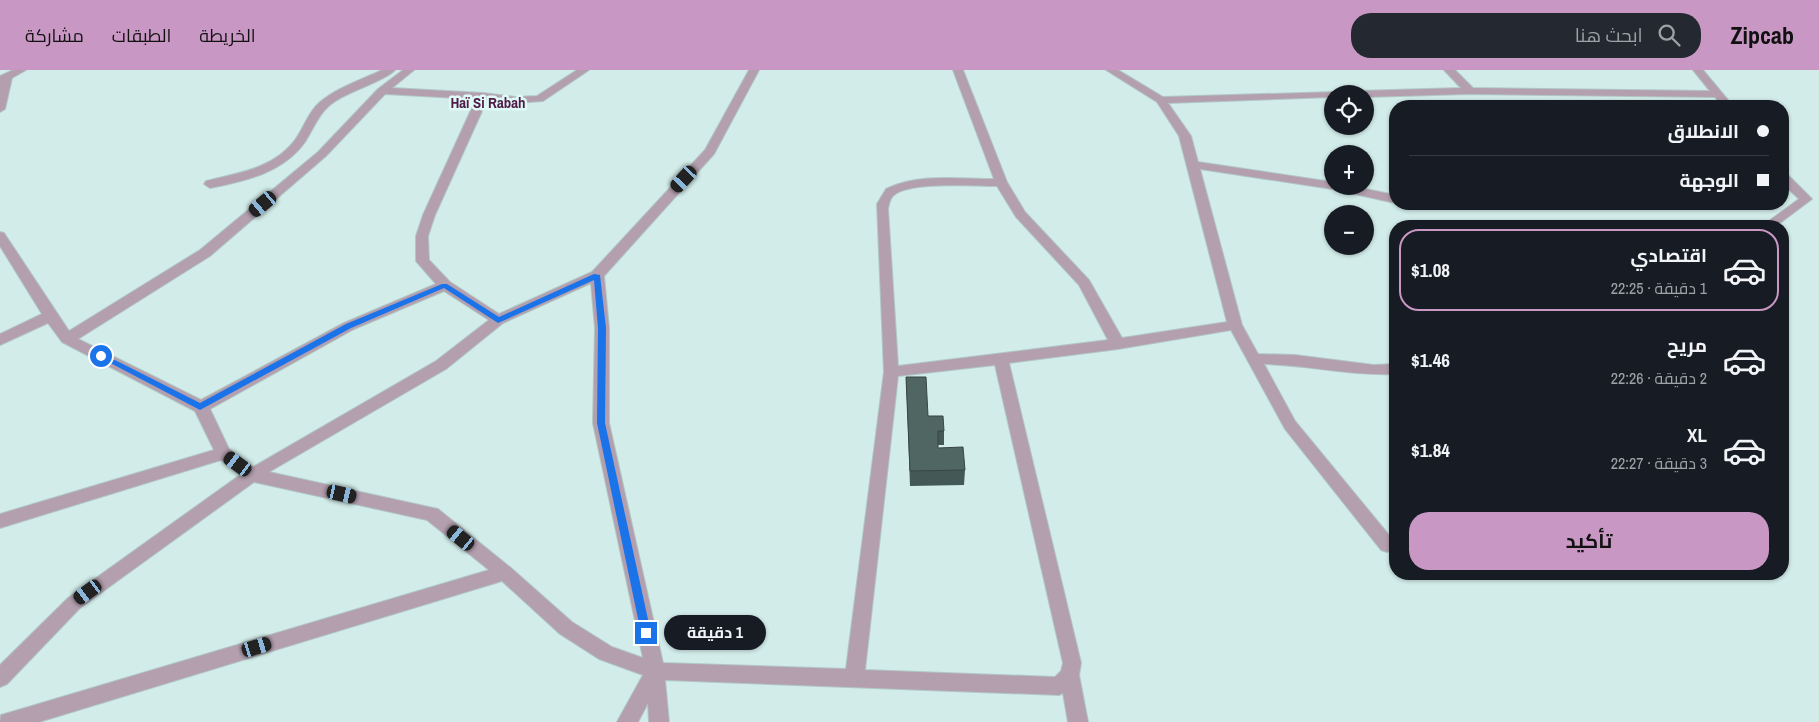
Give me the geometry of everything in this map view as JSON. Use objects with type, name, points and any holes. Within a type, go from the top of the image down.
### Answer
[{"type":"street","points":[[0,109],[3,78],[21,70]]},
{"type":"street","points":[[210,184],[251,175],[278,162],[293,150],[322,106],[390,70]]},
{"type":"street","points":[[67,339],[205,253],[322,154],[382,91],[409,70]]},
{"type":"street","points":[[382,91],[483,96],[515,100],[539,99],[584,70]]},
{"type":"street","points":[[0,678],[74,603],[252,475],[441,365],[498,320],[597,275],[710,152],[754,70]]},
{"type":"street","points":[[958,70],[1001,182],[1020,214],[1084,282],[1118,344]]},
{"type":"street","points":[[1111,70],[1160,100],[1185,136],[1235,325],[1290,425],[1387,545]]},
{"type":"street","points":[[1449,70],[1470,91]]},
{"type":"street","points":[[1698,70],[1724,100]]},
{"type":"street","points":[[1374,94],[1470,91],[1719,94]]},
{"type":"street","points":[[1160,100],[1324,94]]},
{"type":"street","points":[[483,96],[429,215],[422,236],[423,261],[444,285],[498,320]]},
{"type":"street","points":[[1191,164],[1324,185]]},
{"type":"street","points":[[855,678],[891,372],[882,209],[884,200],[891,191],[918,183],[1001,182]]},
{"type":"street","points":[[1776,220],[1806,199],[1789,183]]},
{"type":"street","points":[[1374,195],[1389,198]]},
{"type":"street","points":[[0,236],[50,316],[67,339],[200,407],[223,453],[252,475],[432,514],[505,573],[566,628],[606,652],[654,671],[1059,686],[1069,675]]},
{"type":"street","points":[[597,275],[602,328],[601,423],[654,671],[659,722]]},
{"type":"street","points":[[200,407],[348,326],[444,285]]},
{"type":"street","points":[[0,340],[50,316]]},
{"type":"street","points":[[891,372],[1001,360],[1235,325]]},
{"type":"street","points":[[1253,359],[1295,360],[1374,370],[1389,369]]},
{"type":"street","points":[[1001,360],[1072,663],[1069,675],[1078,722]]},
{"type":"street","points":[[0,520],[223,453]]},
{"type":"street","points":[[8,722],[505,573]]},
{"type":"street","points":[[627,722],[654,671]]},
{"type":"building","points":[[906,377],[926,377],[928,416],[943,416],[944,431],[938,431],[938,448],[963,447],[965,470],[910,471]]},
{"type":"district","name":"Haï Si Rabah","points":[[488,102]]},
{"type":"route","points":[[101,356],[200,407],[348,326],[444,285],[498,320],[597,275],[602,328],[601,423],[646,633]]}]
